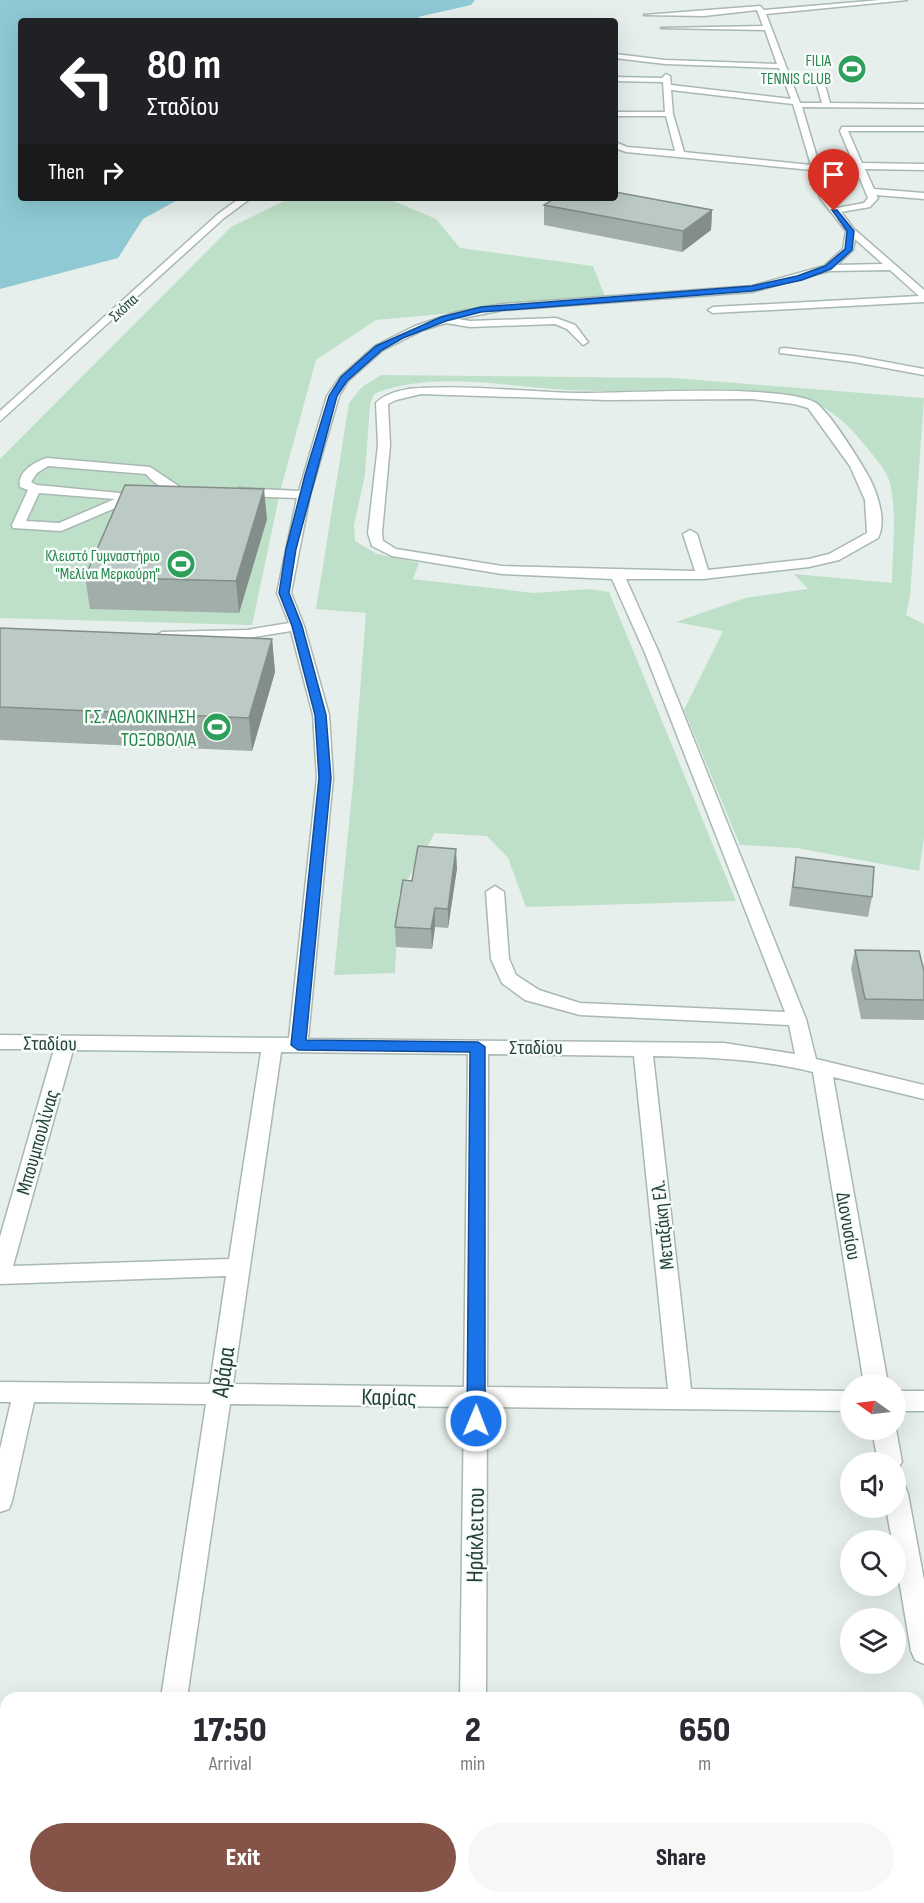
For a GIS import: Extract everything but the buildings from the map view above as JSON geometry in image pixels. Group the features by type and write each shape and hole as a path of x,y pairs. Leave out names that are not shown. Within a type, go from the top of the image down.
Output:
{"street":[{"path":"647,15 904,0"},
{"path":"761,10 796,103 818,168 825,198 851,231 924,297"},
{"path":"665,28 769,28"},
{"path":"618,56 665,62 783,66"},
{"path":"665,62 669,114 680,155"},
{"path":"618,79 667,84 725,93 758,101 827,105 882,101 924,106"},
{"path":"821,85 827,105"},
{"path":"904,122 902,111 924,111"},
{"path":"618,114 669,114"},
{"path":"834,211 867,205 873,198 845,129 904,122 924,129"},
{"path":"618,146 680,155 818,168"},
{"path":"860,166 924,167"},
{"path":"871,192 924,196"},
{"name":"Σκόπα","path":"0,417 221,216 242,201"},
{"path":"828,268 848,250 851,231"},
{"path":"298,1045 325,778 321,715 297,626 284,593 303,495 333,396 344,379 379,348 444,319 503,307 752,289 799,278 828,268 893,267"},
{"path":"713,310 924,297"},
{"path":"444,319 470,324 563,322 571,327 583,342"},
{"path":"784,351 854,359 924,372"},
{"path":"421,391 627,397 771,396 790,398 812,406 855,460 877,518 873,535 834,557 809,563 703,575 617,575 532,572 439,561 392,552 377,543 375,533 384,445 382,404 398,394 421,391"},
{"path":"47,462 150,471 159,482 183,490 133,496 35,489 24,484 29,472 47,462"},
{"path":"35,489 18,525 60,527 133,496"},
{"path":"223,491 303,495"},
{"path":"690,534 703,575"},
{"name":"Διονυσίου","path":"617,575 652,653 814,1065 874,1374"},
{"path":"153,637 247,634 297,626"},
{"path":"495,892 500,959 508,979 532,995 580,1009 797,1019"},
{"name":"Σταδίου","path":"0,1042 643,1048 752,1053 814,1065 924,1092"},
{"name":"Μπουμπουλίνας","path":"0,1275 64,1043"},
{"name":"Αβάρα","path":"175,1692 272,1045"},
{"name":"Ηράκλειτου","path":"473,1692 478,1047"},
{"name":"Μεταξάκη Ελ.","path":"643,1048 681,1401"},
{"path":"0,1275 238,1267"},
{"name":"Καρίας","path":"0,1392 840,1401"},
{"path":"0,1501 25,1392"},
{"path":"906,1401 924,1401"},
{"path":"900,1518 924,1651"}],"green space":[{"path":"284,201 393,201 436,219 460,248 593,266 606,299 376,320 316,360 281,488 252,625 0,618 0,459 231,227"},
{"path":"381,375 675,378 924,398 910,597 906,615 924,624 924,838 919,871 797,848 740,845 684,710 723,631 676,622 745,598 808,589 794,574 892,583 894,518 889,480 874,456 840,419 810,401 782,393 595,391 445,381 397,387 374,394 370,404 365,475 354,525 355,541 377,554 419,563 413,579 534,593 589,589 609,592 736,901 526,907 508,858 487,836 435,833 399,894 395,973 334,975 353,783 366,613 316,609 349,403 362,387"}],"water":[{"path":"0,0 475,0 471,5 418,17 420,18 18,18 18,201 176,201 143,219 118,258 0,289"}],"place":[{"name":"FILIA TENNIS CLUB","path":"852,69"},
{"name":"Κλειστό Γυμναστήριο \"Μελίνα Μερκούρη\"","path":"181,564"},
{"name":"Γ.Σ. ΑΘΛΟΚΙΝΗΣΗ ΤΟΞΟΒΟΛΙΑ","path":"217,727"}],"route":[{"path":"476,1421 478,1047 298,1045 322,786 325,778 321,715 297,626 284,593 303,495 333,396 358,364 400,336 444,319 481,310 713,293 752,289 799,278 828,268 848,250 851,231 834,211"}]}
